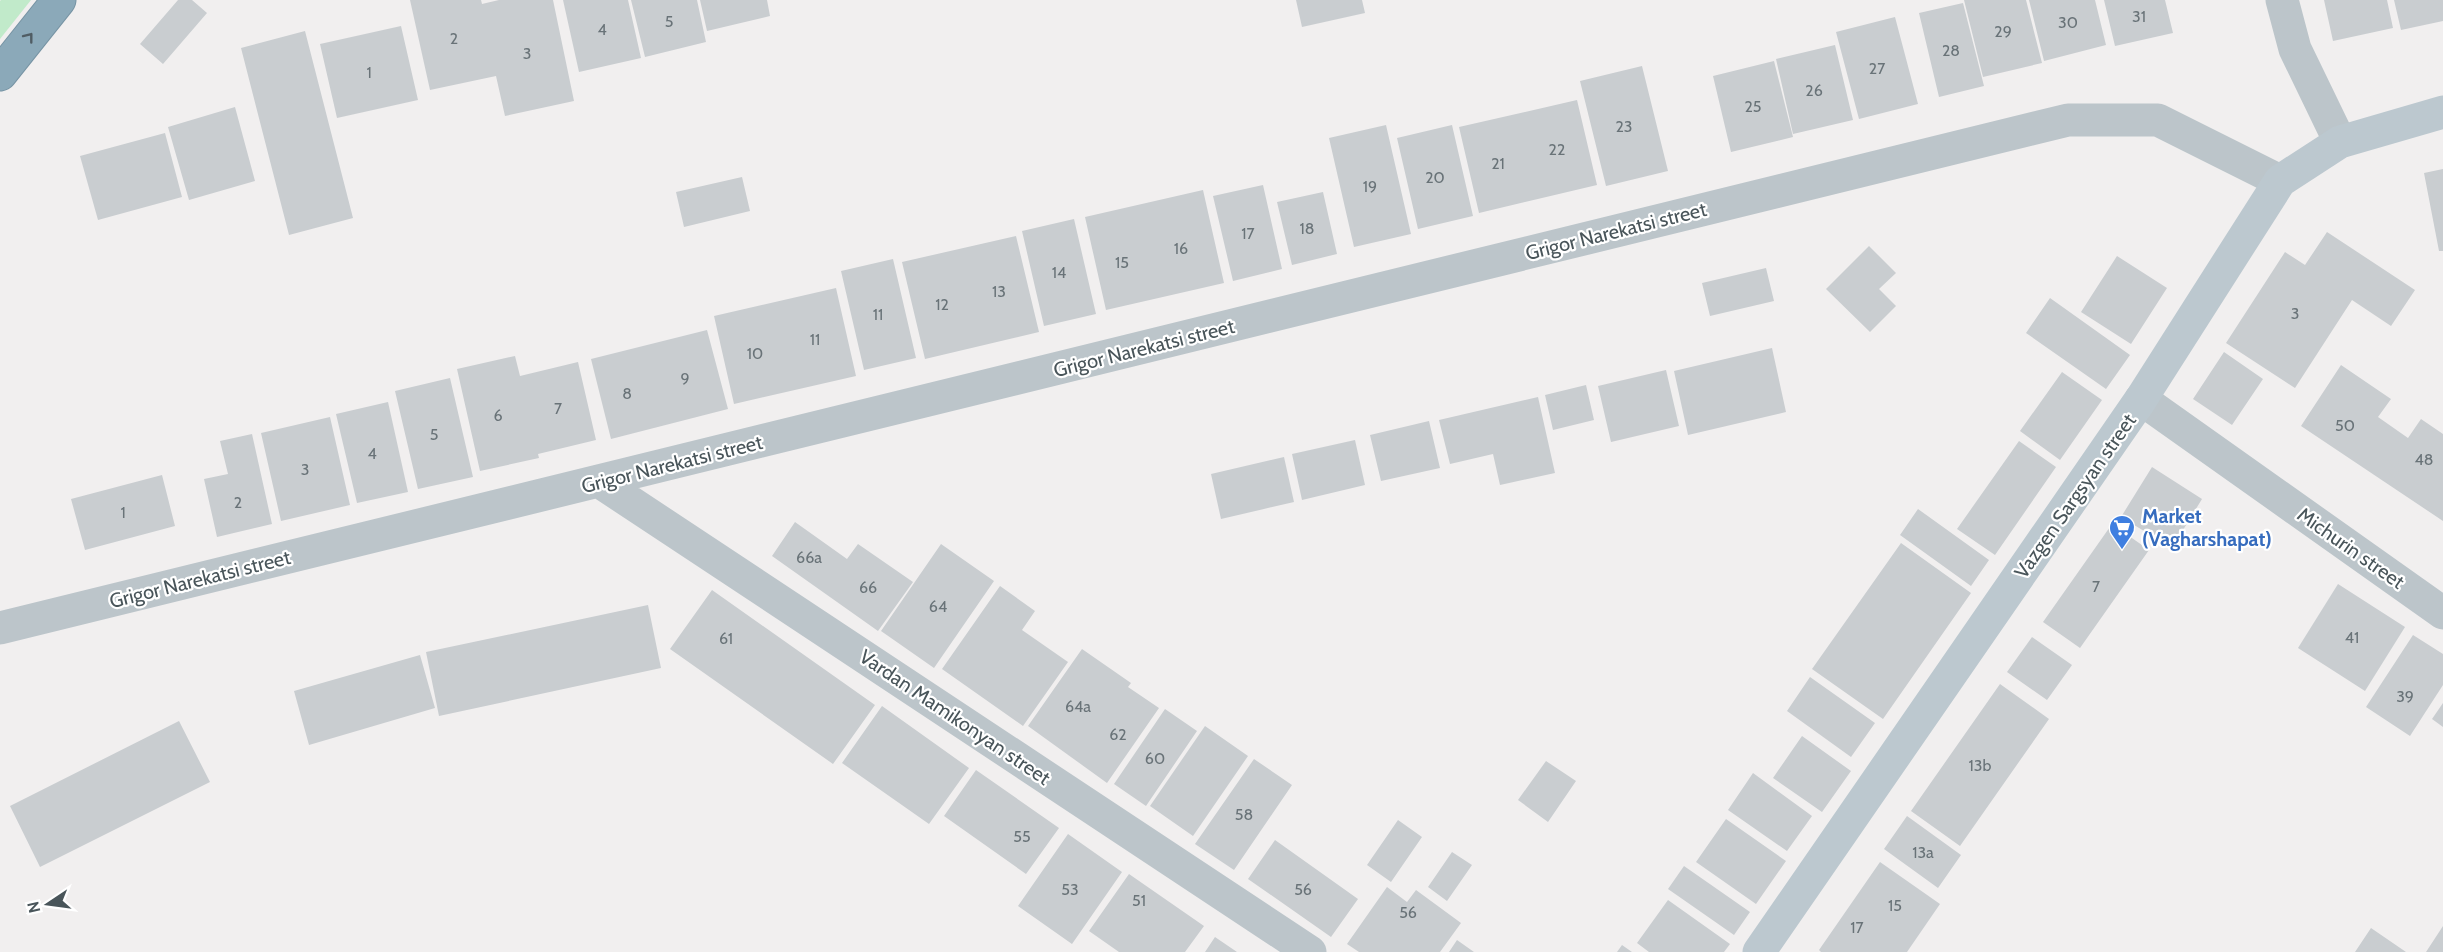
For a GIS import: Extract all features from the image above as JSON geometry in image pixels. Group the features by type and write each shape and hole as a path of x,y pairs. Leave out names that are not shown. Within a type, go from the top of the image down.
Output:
{"highway":[{"path":"0,74 59,0"}],"street":[{"path":"2282,0 2295,49 2340,142"},
{"name":"Vazgen Sargsyan street","path":"1759,952 2141,399 2280,181 2340,142 2443,112"},
{"name":"Grigor Narekatsi street","path":"0,628 2068,120 2158,120 2280,181"},
{"name":"Michurin street","path":"2141,399 2443,614"},
{"name":"Vardan Mamikonyan street","path":"600,482 1310,952"}],"green space":[{"path":"31,0 0,39 0,1"}],"building":[{"path":"178,0 192,0 207,13 163,64 140,44"},
{"path":"410,0 481,0 482,4 499,0 553,0 574,101 505,116 496,76 430,90"},
{"path":"563,0 628,0 641,58 579,72"},
{"path":"631,0 697,0 706,42 645,57"},
{"path":"700,0 767,0 770,16 707,31"},
{"path":"1296,0 1362,0 1365,13 1302,27"},
{"path":"1964,0 2026,0 2042,63 1983,77"},
{"path":"2029,0 2095,0 2106,45 2044,61"},
{"path":"2104,0 2165,0 2173,33 2115,46"},
{"path":"2324,0 2387,0 2393,28 2333,41"},
{"path":"2394,0 2443,0 2443,21 2401,30"},
{"path":"1963,3 1984,86 1939,97 1919,13"},
{"path":"1895,17 1918,104 1859,119 1836,32"},
{"path":"401,26 418,100 337,118 320,44"},
{"path":"305,31 353,218 289,235 241,48"},
{"path":"1835,45 1853,120 1793,134 1776,59"},
{"path":"1774,61 1793,137 1731,152 1713,76"},
{"path":"1642,66 1668,171 1606,186 1580,81"},
{"path":"1577,100 1597,185 1479,213 1459,127"},
{"path":"235,107 255,181 189,200 168,127"},
{"path":"1386,125 1411,234 1354,247 1329,138"},
{"path":"1452,125 1473,216 1418,229 1397,138"},
{"path":"165,133 182,197 98,220 80,156"},
{"path":"2443,169 2443,251 2439,251 2424,173"},
{"path":"742,177 750,211 684,227 676,192"},
{"path":"1263,185 1282,269 1233,281 1213,196"},
{"path":"1203,190 1224,283 1106,310 1085,217"},
{"path":"1323,192 1337,254 1292,265 1277,202"},
{"path":"1074,219 1096,314 1044,326 1022,231"},
{"path":"2327,232 2415,290 2391,326 2352,300 2295,388 2226,343 2285,252 2305,265"},
{"path":"1016,236 1039,332 925,359 902,262"},
{"path":"1869,246 1896,273 1879,289 1896,306 1870,332 1826,289"},
{"path":"2117,256 2167,288 2131,344 2081,312"},
{"path":"893,259 916,358 864,370 841,271"},
{"path":"1766,268 1774,301 1710,316 1702,283"},
{"path":"836,288 856,376 734,404 714,316"},
{"path":"2050,298 2130,355 2106,389 2026,333"},
{"path":"707,330 728,409 611,439 591,359"},
{"path":"1772,348 1786,412 1688,435 1674,371"},
{"path":"2224,352 2263,379 2232,425 2193,399"},
{"path":"515,356 520,376 578,362 596,440 538,454 539,458 480,471 457,369"},
{"path":"2341,365 2391,399 2378,417 2408,438 2421,419 2443,434 2443,521 2301,426"},
{"path":"1666,370 1679,426 1611,442 1598,386"},
{"path":"2062,372 2102,400 2060,460 2020,431"},
{"path":"450,378 473,477 418,489 395,391"},
{"path":"1586,385 1594,420 1553,430 1545,395"},
{"path":"1538,397 1555,473 1500,485 1493,454 1450,464 1439,420"},
{"path":"388,402 408,492 357,503 336,414"},
{"path":"330,417 350,505 281,521 261,433"},
{"path":"1429,421 1440,468 1381,481 1370,435"},
{"path":"252,434 272,524 217,537 204,479 228,474 220,441"},
{"path":"1355,440 1365,485 1302,500 1292,454"},
{"path":"2019,441 2056,467 1995,555 1957,529"},
{"path":"1284,457 1294,502 1221,519 1211,474"},
{"path":"2152,467 2202,499 2172,548 2121,517"},
{"path":"162,475 175,526 85,550 71,499"},
{"path":"1918,509 1989,560 1971,586 1900,535"},
{"path":"795,522 847,559 858,544 913,582 878,631 772,556"},
{"path":"2112,524 2149,550 2080,648 2043,622"},
{"path":"1901,543 1971,593 1883,719 1812,669"},
{"path":"941,544 994,581 934,668 881,631"},
{"path":"2338,584 2405,627 2365,691 2298,648"},
{"path":"1000,586 1035,611 1022,630 1068,662 1023,726 942,669"},
{"path":"712,590 875,705 833,764 670,649"},
{"path":"648,605 661,668 439,716 426,652"},
{"path":"2413,635 2443,654 2443,685 2410,736 2366,707"},
{"path":"2032,637 2072,665 2047,700 2007,672"},
{"path":"1082,649 1131,683 1128,687 1159,708 1107,783 1028,726"},
{"path":"420,655 435,708 309,745 294,691"},
{"path":"1810,677 1875,723 1851,757 1787,711"},
{"path":"2000,684 2049,719 1960,846 1911,811"},
{"path":"2443,703 2443,727 2432,719"},
{"path":"882,706 969,768 929,824 842,763"},
{"path":"1165,709 1197,731 1146,806 1114,784"},
{"path":"179,721 210,782 40,867 10,806"},
{"path":"1205,726 1248,756 1193,836 1150,806"},
{"path":"1802,736 1851,771 1822,812 1773,778"},
{"path":"1254,759 1292,785 1234,870 1195,844"},
{"path":"1546,761 1576,781 1548,822 1518,800"},
{"path":"976,770 1059,828 1026,874 944,816"},
{"path":"1753,773 1812,816 1787,851 1728,810"},
{"path":"1907,816 1961,855 1938,888 1884,849"},
{"path":"1726,819 1786,861 1756,904 1696,862"},
{"path":"1398,820 1422,837 1391,882 1367,865"},
{"path":"1068,834 1122,872 1072,944 1018,906"},
{"path":"1275,840 1358,899 1331,937 1248,879"},
{"path":"1452,852 1472,865 1447,901 1428,887"},
{"path":"1880,862 1940,904 1907,952 1821,952 1819,950"},
{"path":"1684,866 1750,912 1734,935 1668,889"},
{"path":"1129,874 1204,926 1185,952 1119,952 1089,931"},
{"path":"1387,887 1407,902 1416,890 1461,923 1440,952 1359,952 1347,944"},
{"path":"1668,900 1730,944 1724,952 1649,952 1637,943"},
{"path":"2443,926 2443,952 2426,952"},
{"path":"2371,928 2406,952 2355,952"},
{"path":"1215,937 1237,952 1205,952"},
{"path":"1457,940 1474,952 1449,952"},
{"path":"1622,945 1632,952 1617,952"}],"place":[{"name":"Market (Vagharshapat)","path":"2122,551"}]}
